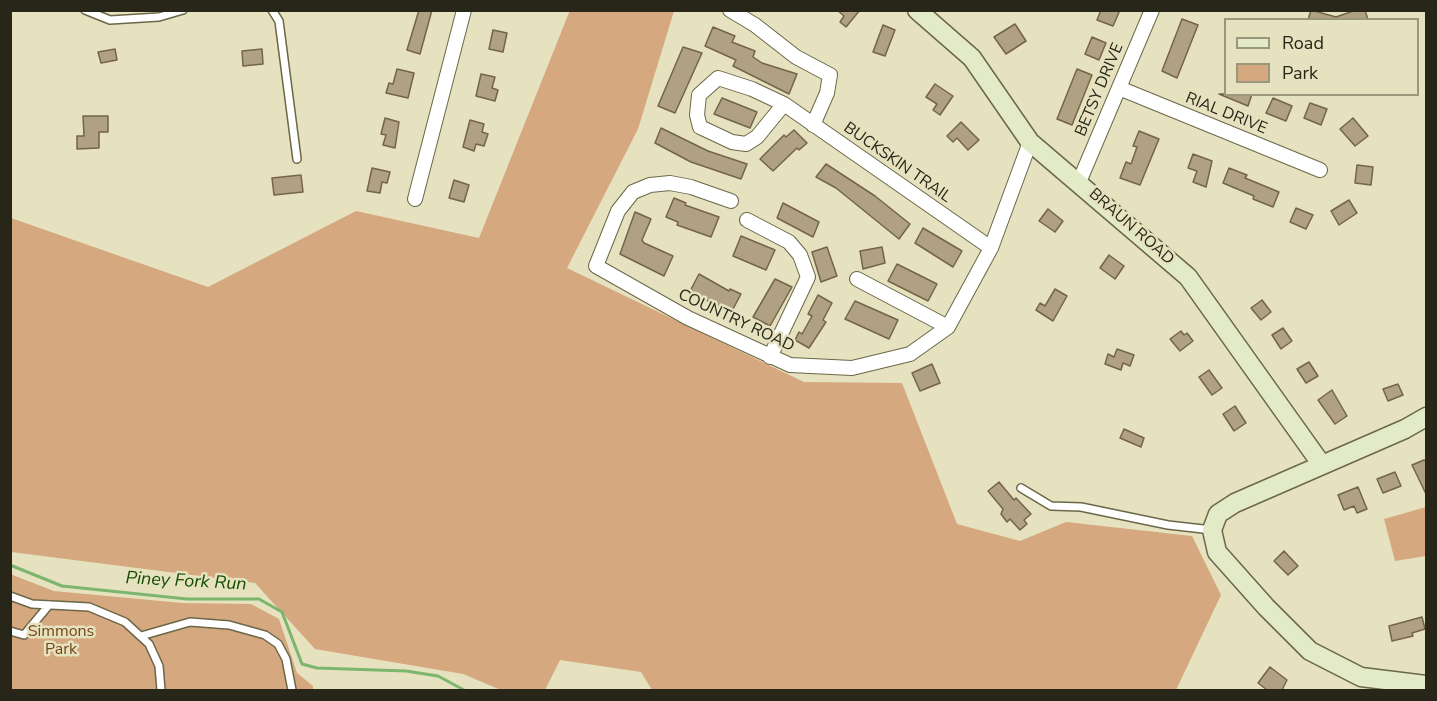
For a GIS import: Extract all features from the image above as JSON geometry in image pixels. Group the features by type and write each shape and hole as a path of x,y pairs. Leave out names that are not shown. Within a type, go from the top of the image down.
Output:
{"street":[{"path":"415,199 464,10"},
{"path":"730,10 755,25 796,57 830,75 827,93 813,124"},
{"name":"BRAUN ROAD","path":"916,10 972,58 1030,142 1188,277 1322,465"},
{"name":"BETSY DRIVE","path":"1079,182 1152,10"},
{"name":"BUCKSKIN TRAIL","path":"784,104 757,137 746,144 732,142 700,127 697,115 699,95 718,78 784,104 991,248"},
{"name":"RIAL DRIVE","path":"1119,88 1320,170"},
{"name":"COUNTRY ROAD","path":"731,201 691,187 670,183 650,185 633,192 618,211 596,266 688,318 790,365 852,368 910,354 948,327 991,248 1030,142"},
{"path":"747,220 789,242 800,255 808,277 770,357"},
{"path":"857,279 948,327"},
{"path":"1426,417 1235,503 1218,514 1212,530 1217,552 1266,607 1310,651 1361,677 1426,685"}],"lane":[{"path":"85,10 110,20 159,17 183,10"},
{"path":"272,10 279,21 297,159"},
{"path":"1022,488 1051,506 1081,507 1168,525 1212,530"},
{"path":"10,596 32,604 89,607 125,622 149,644 159,666 162,690"},
{"path":"10,631 24,635 49,605"},
{"path":"141,636 190,622 229,625 265,635 278,644 286,659 292,690"}],"green space":[{"path":"570,10 674,11 638,129 567,268 804,382 902,383 957,524 1020,541 1066,522 1192,536 1221,595 1176,690 652,690 641,672 560,660 545,690 501,690 463,674 315,649 255,583 11,552 11,218 208,287 356,211 479,238"},
{"path":"1426,507 1426,556 1395,561 1384,519"},
{"name":"Simmons Park","path":"10,574 54,591 182,603 251,604 279,619 297,673 313,686 313,690 11,690"}],"building":[{"path":"419,10 432,10 420,54 407,50"},
{"path":"837,10 860,10 846,27 840,22 844,16"},
{"path":"1101,10 1120,10 1113,26 1097,20"},
{"path":"1311,10 1336,17 1356,10 1365,10 1367,18 1309,18"},
{"path":"1182,19 1198,25 1177,78 1162,71"},
{"path":"1015,24 1026,41 1006,54 994,37"},
{"path":"883,25 895,30 885,56 873,52"},
{"path":"713,27 735,36 732,42 755,51 753,57 762,63 797,74 789,94 733,66 736,60 705,46"},
{"path":"493,30 507,33 503,52 489,49"},
{"path":"1092,37 1106,43 1099,60 1085,54"},
{"path":"683,47 702,53 675,113 658,106"},
{"path":"115,49 117,60 101,63 98,52"},
{"path":"262,49 263,64 243,66 242,51"},
{"path":"397,69 414,73 408,98 386,93 389,83 393,84"},
{"path":"1077,69 1092,75 1072,125 1057,119"},
{"path":"481,74 495,77 492,88 498,90 495,101 476,96"},
{"path":"935,84 953,96 940,115 933,110 937,104 926,97"},
{"path":"1219,94 1251,96 1248,106"},
{"path":"722,98 757,112 750,128 714,114"},
{"path":"1273,98 1292,106 1286,121 1266,113"},
{"path":"1310,103 1327,109 1321,125 1304,118"},
{"path":"83,116 108,116 108,132 99,132 99,148 77,149 77,136 84,136"},
{"path":"385,118 399,122 395,148 383,145 386,135 381,134"},
{"path":"1353,118 1368,136 1355,146 1340,129"},
{"path":"470,120 484,124 482,132 488,134 484,146 476,144 474,151 463,147"},
{"path":"961,122 979,140 968,150 957,138 953,142 947,136"},
{"path":"661,128 708,151 747,164 741,179 691,162 655,143"},
{"path":"794,130 807,143 799,150 797,148 773,171 760,159 784,135 786,137"},
{"path":"1139,131 1159,139 1140,185 1120,178 1126,162 1131,164 1137,147 1133,146"},
{"path":"1193,154 1212,161 1206,187 1193,182 1197,171 1188,168"},
{"path":"826,164 875,196 910,224 899,239 836,188 816,177"},
{"path":"1357,165 1373,167 1371,185 1355,183"},
{"path":"372,168 390,172 387,183 382,182 380,193 367,191"},
{"path":"1229,168 1247,175 1245,178 1279,192 1273,207 1223,183"},
{"path":"301,175 303,192 274,195 272,178"},
{"path":"454,180 469,185 464,202 449,198"},
{"path":"674,198 686,203 685,205 719,217 711,237 677,225 678,222 666,217"},
{"path":"1349,200 1357,213 1339,225 1331,211"},
{"path":"783,203 819,222 813,237 777,218"},
{"path":"1296,208 1313,215 1306,229 1290,222"},
{"path":"1048,209 1063,221 1055,232 1039,221"},
{"path":"635,212 651,219 642,240 644,243 673,256 664,276 620,254"},
{"path":"923,228 962,251 953,267 915,243"},
{"path":"741,236 775,250 766,270 733,256"},
{"path":"827,247 837,276 821,282 812,252"},
{"path":"882,247 885,263 863,269 860,251"},
{"path":"1109,255 1124,266 1115,279 1100,268"},
{"path":"897,264 937,284 928,301 888,281"},
{"path":"699,274 729,291 730,289 741,294 732,311 689,293"},
{"path":"775,279 792,287 770,326 753,317"},
{"path":"1055,289 1067,296 1053,321 1036,310 1040,303 1045,306"},
{"path":"818,295 832,303 823,320 826,322 809,348 795,340 799,332 802,334 812,316 808,314"},
{"path":"1262,300 1271,312 1261,320 1251,308"},
{"path":"855,301 898,320 889,339 845,319"},
{"path":"1283,328 1292,341 1281,349 1272,335"},
{"path":"1181,331 1184,335 1187,333 1193,341 1180,351 1170,339"},
{"path":"1117,349 1134,355 1130,366 1123,363 1121,370 1105,364 1108,354 1114,357"},
{"path":"1309,362 1318,376 1306,383 1297,369"},
{"path":"932,364 940,383 920,391 912,373"},
{"path":"1209,370 1222,388 1212,395 1199,377"},
{"path":"1398,384 1403,395 1388,401 1383,389"},
{"path":"1332,390 1347,416 1335,424 1318,400"},
{"path":"1235,406 1246,423 1234,431 1223,414"},
{"path":"1124,429 1144,438 1141,447 1120,438"},
{"path":"1426,461 1426,494 1412,465"},
{"path":"1395,472 1401,486 1383,493 1377,479"},
{"path":"999,482 1014,500 1016,498 1031,514 1024,520 1027,524 1020,530 1010,519 1007,522 1001,514 1003,509 988,491"},
{"path":"1358,487 1367,509 1357,513 1354,506 1344,510 1338,495"},
{"path":"1284,551 1298,566 1288,575 1274,561"},
{"path":"1422,617 1425,629 1412,633 1413,636 1392,641 1389,626"},
{"path":"1270,667 1287,680 1282,690 1267,690 1258,683"}],"waterway":[{"name":"Piney Fork Run","path":"10,565 62,586 187,599 259,599 282,612 302,664 317,668 406,671 438,676 464,690"}]}
